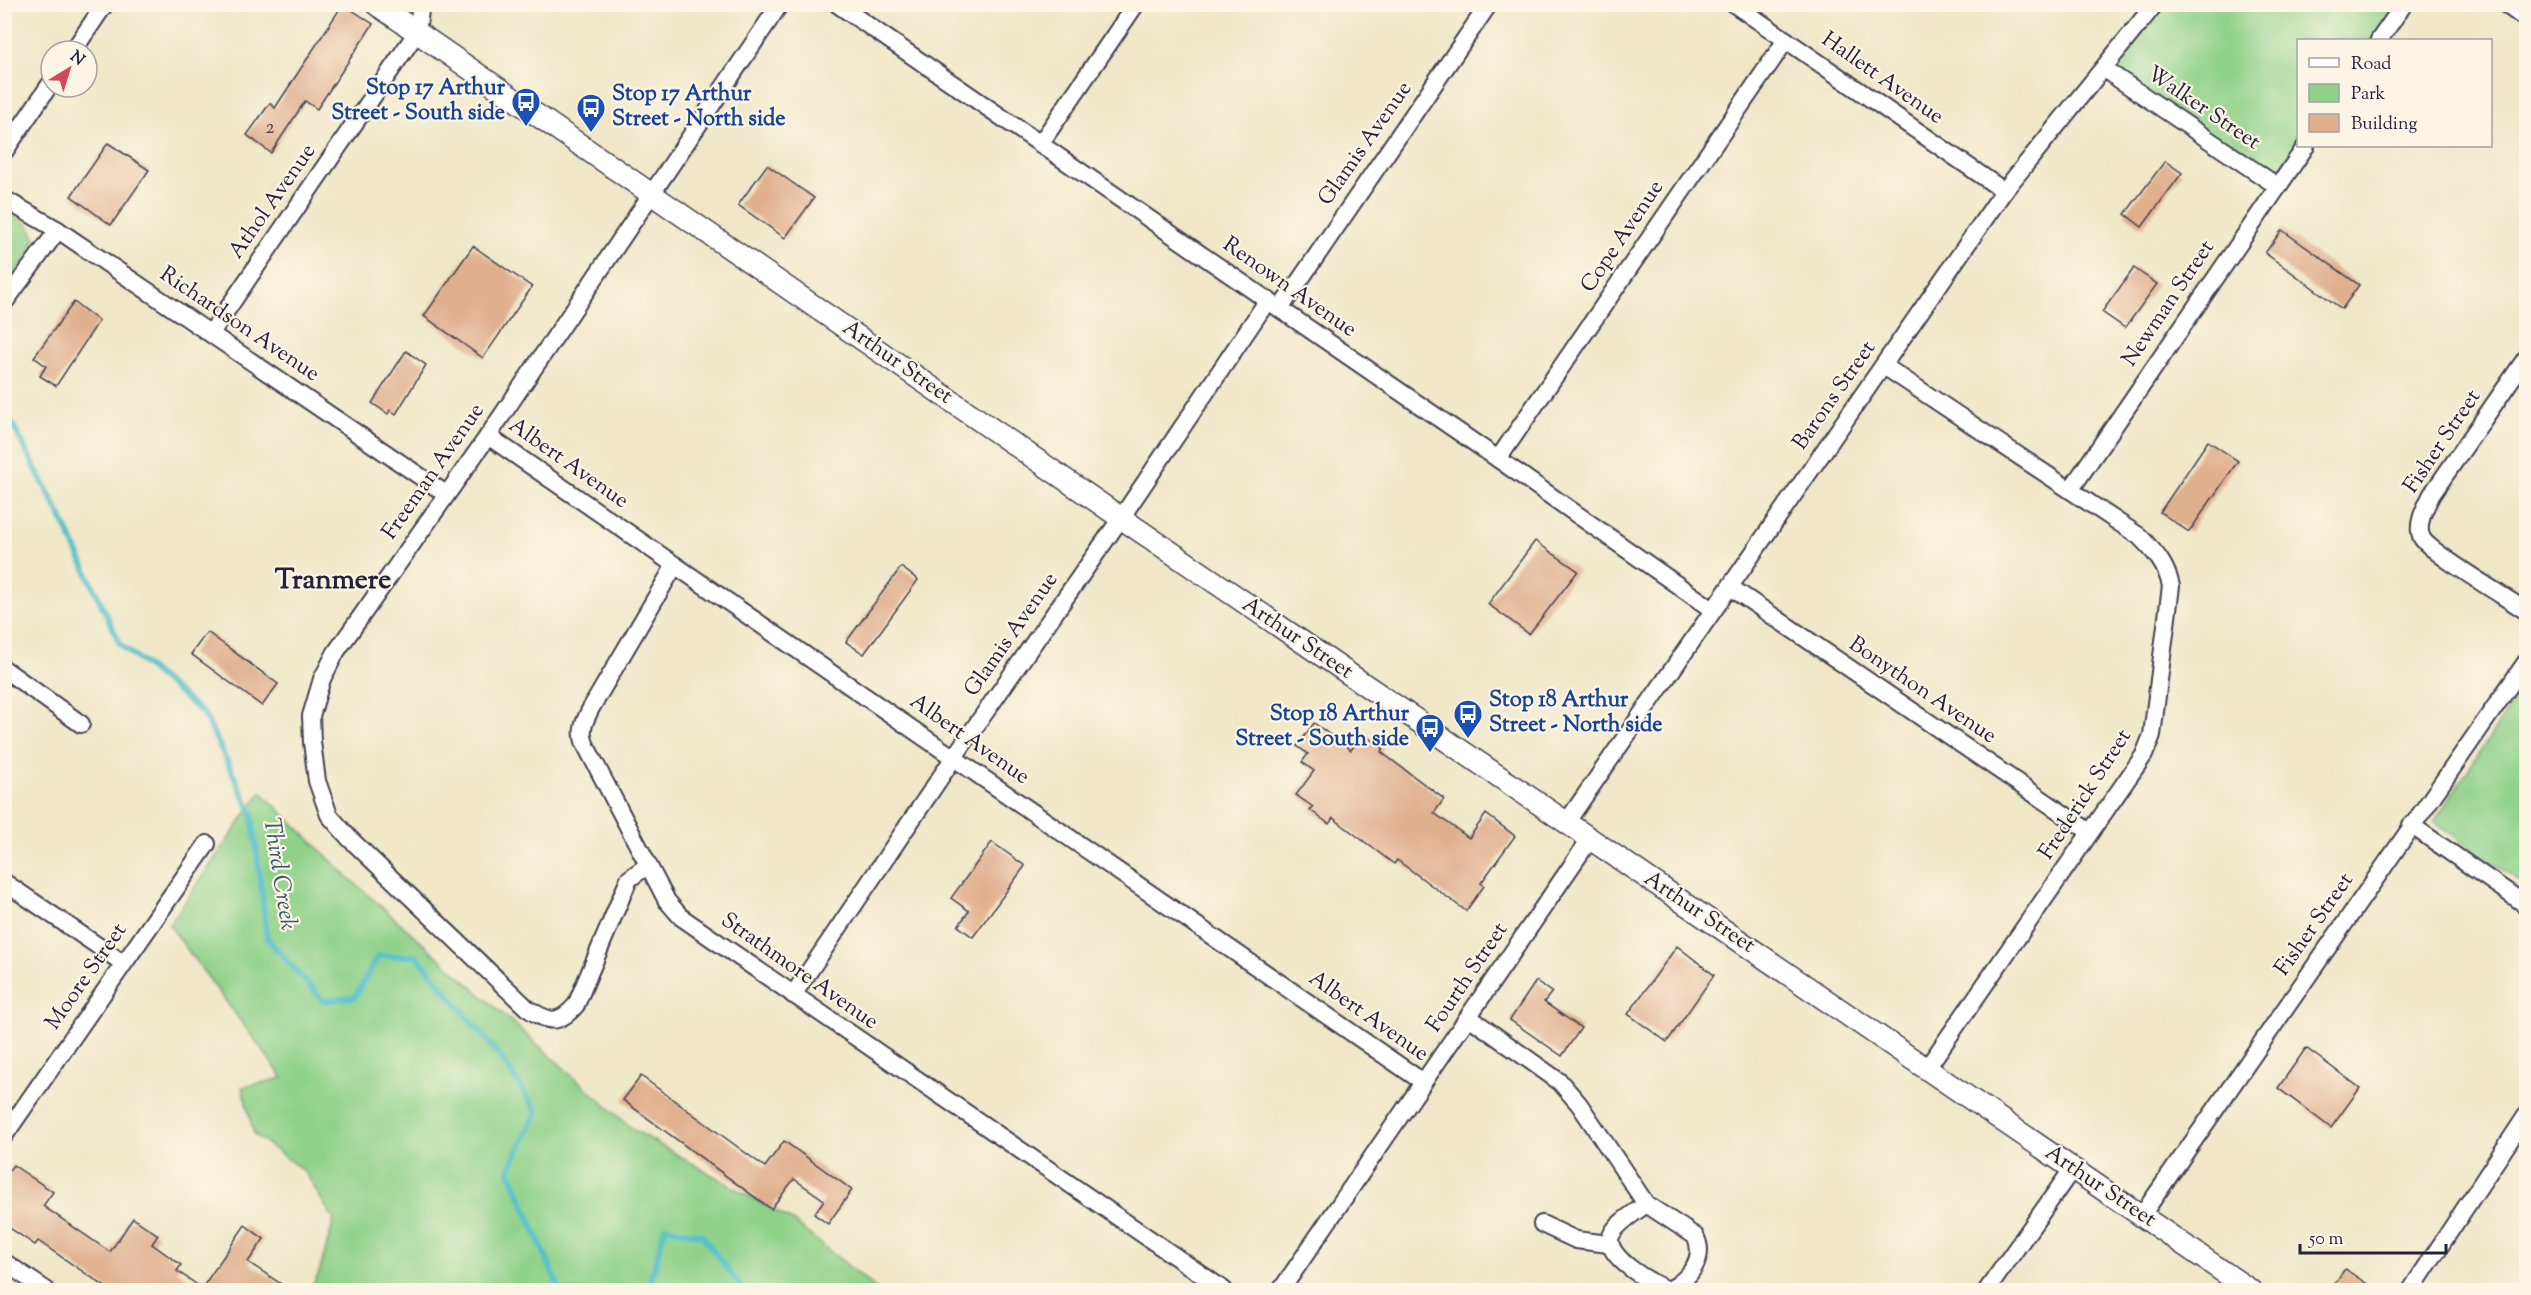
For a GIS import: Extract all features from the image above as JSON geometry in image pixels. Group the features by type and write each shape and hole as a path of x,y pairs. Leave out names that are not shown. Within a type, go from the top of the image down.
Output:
{"street":[{"path":"81,39 105,4"},
{"name":"Arthur Street","path":"376,4 1121,518 2250,1290"},
{"name":"Athol Avenue","path":"211,333 417,32 421,4"},
{"name":"Freeman Avenue","path":"648,865 629,879 576,1005 565,1017 542,1018 527,1008 433,919 349,838 329,815 317,781 311,716 322,679 336,652 488,436 780,4"},
{"name":"Renown Avenue","path":"837,4 1274,304 1713,610"},
{"path":"1040,144 1136,4"},
{"name":"Glamis Avenue","path":"793,995 954,756 1121,518 1489,4"},
{"name":"Hallett Avenue","path":"1734,4 2004,191"},
{"name":"Barons Street","path":"1566,823 2004,191 2155,4"},
{"path":"2380,39 2404,4"},
{"path":"2505,4 2526,19"},
{"name":"Cope Avenue","path":"1498,459 1786,40"},
{"name":"Walker Street","path":"2104,69 2277,186"},
{"path":"4,152 41,99"},
{"name":"Newman Street","path":"2071,489 2305,147"},
{"name":"Richardson Avenue","path":"4,199 58,230 446,494"},
{"path":"4,303 58,230"},
{"name":"Fisher Street","path":"2526,358 2432,494 2424,510 2420,527 2422,539 2439,554 2526,611"},
{"name":"Frederick Street","path":"1884,366 2139,536 2158,554 2168,572 2171,586 2152,735 2144,755 1927,1068"},
{"name":"Albert Avenue","path":"488,436 1423,1082"},
{"name":"Strathmore Avenue","path":"675,565 591,708 582,728 586,746 667,901 681,917 1224,1290"},
{"name":"Bonython Avenue","path":"1730,587 2090,832"},
{"name":"Fisher Street","path":"2142,1215 2526,662"},
{"path":"4,669 81,724"},
{"path":"2411,825 2526,905"},
{"name":"Fourth Street","path":"1281,1290 1590,839"},
{"name":"Moore Street","path":"4,1136 207,844"},
{"path":"4,882 123,963"},
{"path":"1469,1017 1560,1082 1579,1104 1646,1204 1690,1231 1699,1243 1700,1252 1690,1273 1683,1281 1669,1290 1652,1283 1618,1257 1609,1244 1576,1240 1542,1224"},
{"path":"2411,1290 2526,1116"},
{"path":"1987,1290 2073,1168"},
{"path":"1609,1244 1612,1233 1646,1204"},
{"path":"4,1262 46,1290"}],"green space":[{"path":"2155,5 2404,5 2380,39 2297,39 2297,147 2277,186 2104,69"},
{"path":"5,212 26,224 35,237 31,249 5,287"},
{"path":"2526,682 2526,886 2434,822"},
{"path":"261,792 349,878 634,1130 794,1222 878,1290 310,1290 319,1273 334,1220 305,1172 254,1134 242,1087 283,1078 169,925"}],"building":[{"path":"343,4 373,24 317,109 305,101 271,153 247,135 270,103 275,108"},
{"path":"108,143 149,170 111,225 71,196"},
{"path":"2165,161 2182,173 2142,227 2125,214"},
{"path":"767,165 814,198 785,238 738,205"},
{"path":"2282,230 2359,285 2342,309 2265,253"},
{"path":"473,246 532,287 483,358 424,316"},
{"path":"2134,268 2157,284 2125,328 2102,312"},
{"path":"74,302 99,321 56,386 40,376 46,366 34,357"},
{"path":"406,351 426,365 396,414 390,410 388,414 372,403"},
{"path":"2208,441 2238,461 2189,532 2160,512"},
{"path":"1535,541 1578,571 1529,634 1488,604"},
{"path":"901,567 918,580 864,654 846,642"},
{"path":"207,632 278,684 262,706 191,654"},
{"path":"1314,723 1351,750 1363,734 1384,749 1381,752 1444,799 1434,813 1469,838 1486,814 1515,836 1481,883 1484,886 1466,911 1397,860 1394,864 1333,818 1329,824 1310,810 1313,807 1296,795 1314,771 1302,762 1308,754 1297,746"},
{"path":"992,842 1025,866 973,937 958,926 969,911 951,898"},
{"path":"1677,946 1714,975 1667,1042 1628,1014"},
{"path":"1536,981 1552,992 1544,1002 1581,1028 1562,1056 1510,1020"},
{"path":"2306,1048 2360,1088 2331,1128 2278,1088"},
{"path":"641,1076 765,1167 784,1141 852,1190 828,1224 814,1214 824,1200 794,1179 771,1209 623,1100"},
{"path":"13,1165 53,1192 43,1206 110,1252 133,1218 158,1235 152,1244 181,1265 177,1271 202,1288 245,1225 264,1239 248,1262 290,1290 110,1290 38,1241 35,1245 4,1224 4,1177"},
{"path":"2345,1269 2376,1290 2330,1290"}],"waterway":[{"name":"Third Creek","path":"4,408 63,521 120,644 204,714 252,813 267,938 323,1001 355,997 378,956 417,956 500,1056 537,1112 509,1170 560,1290"},
{"name":"Third Creek","path":"648,1290 665,1227 702,1235 743,1290"}],"place":[{"name":"Stop 17 Arthur Street - South side","path":"526,128"},
{"name":"Stop 17 Arthur Street - North side","path":"591,134"},
{"name":"Stop 18 Arthur Street - North side","path":"1468,740"},
{"name":"Stop 18 Arthur Street - South side","path":"1430,754"}],"district":[{"name":"Tranmere","path":"333,581"}]}
